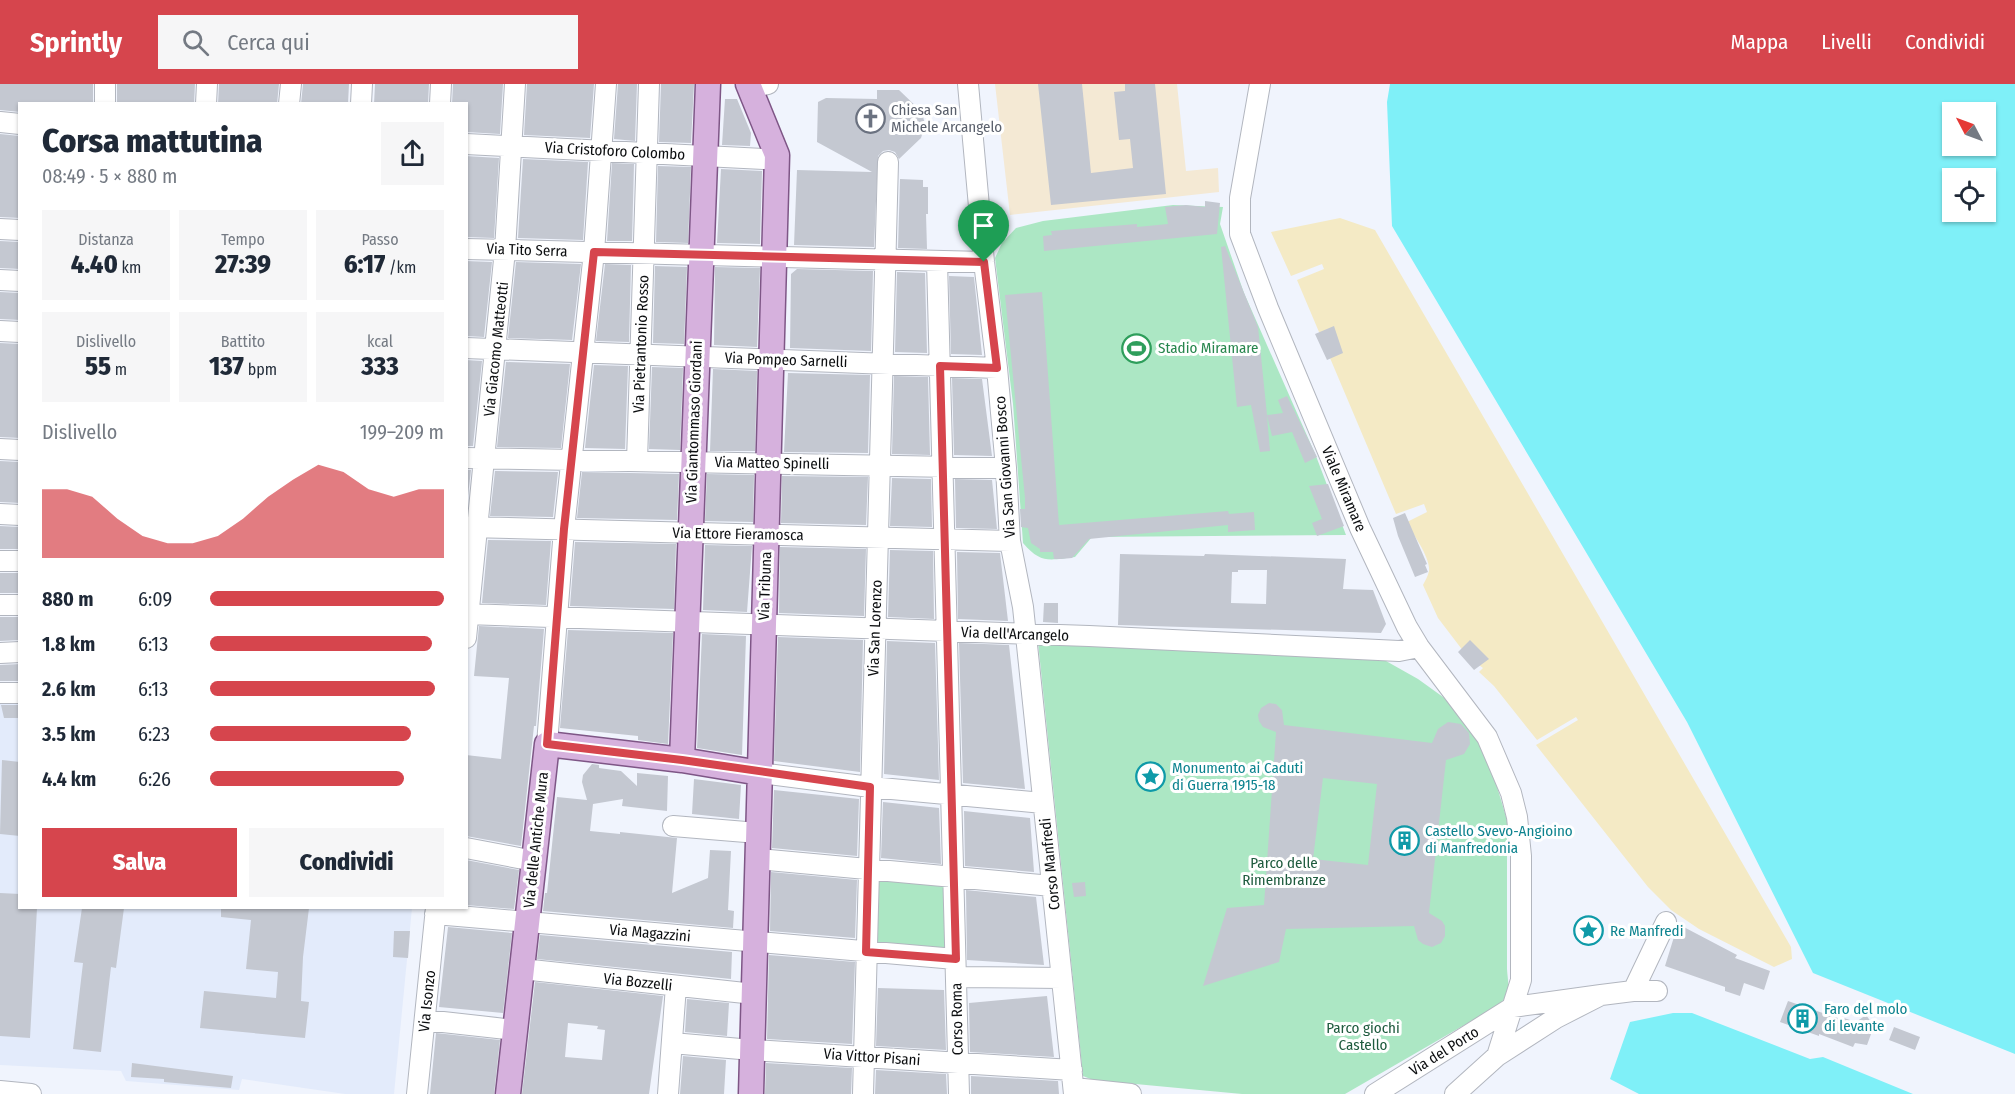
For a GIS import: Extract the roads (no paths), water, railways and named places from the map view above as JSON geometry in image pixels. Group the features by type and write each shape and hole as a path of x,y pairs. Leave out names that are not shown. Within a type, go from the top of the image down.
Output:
{"main road":[{"name":"Via Giantommaso Giordani","path":"682,760 708,84"},
{"name":"Via Tribuna","path":"751,1094 777,155 755,85"},
{"path":"547,744 760,772"},
{"name":"Via delle Antiche Mura","path":"508,1094 547,744"}],"street":[{"path":"105,84 105,102"},
{"path":"206,102 207,84"},
{"path":"290,102 291,84"},
{"path":"361,102 362,84"},
{"path":"440,102 441,84"},
{"name":"Via Giacomo Matteotti","path":"468,614 476,458 496,349 505,250 515,84"},
{"name":"Via delle Antiche Mura","path":"547,744 564,529 594,252 606,84"},
{"name":"Via Pietrantonio Rosso","path":"637,461 649,84"},
{"name":"Via San Giovanni Bosco","path":"968,84 984,262 997,368 1010,541 1021,596 1025,634"},
{"name":"Viale Miramare","path":"1260,84 1240,198 1240,234 1360,528 1407,627 1487,737 1513,801 1517,817 1521,980 1497,1056"},
{"path":"0,122 18,124"},
{"name":"Via Cristoforo Colombo","path":"468,144 764,159"},
{"name":"Via San Lorenzo","path":"863,1094 888,162"},
{"path":"0,229 18,230"},
{"name":"Via Tito Serra","path":"468,249 984,262"},
{"name":"Corso Roma","path":"937,261 959,1094"},
{"path":"0,280 18,281"},
{"path":"0,331 18,332"},
{"name":"Via Pompeo Sarnelli","path":"468,348 997,368"},
{"path":"0,449 18,450"},
{"name":"Via Matteo Spinelli","path":"476,458 1006,468"},
{"path":"0,514 18,515"},
{"name":"Via Ettore Fieramosca","path":"472,527 1010,541"},
{"path":"0,561 18,561"},
{"path":"0,605 18,605"},
{"name":"Via dell'Arcangelo","path":"468,614 1025,634 1399,651 1419,646"},
{"name":"Corso Manfredi","path":"1025,634 1073,1084"},
{"path":"0,653 18,652"},
{"path":"0,693 18,693"},
{"path":"760,772 870,787 1043,803"},
{"path":"673,826 758,833"},
{"path":"468,848 534,861"},
{"path":"758,859 1052,886"},
{"name":"Via Magazzini","path":"436,911 527,923 866,952 956,968 1062,978"},
{"name":"Via Isonzo","path":"417,1094 436,911"},
{"path":"1633,991 1666,922"},
{"name":"Via Bozzelli","path":"522,969 754,994"},
{"path":"668,1094 676,986"},
{"path":"1513,1007 1633,991 1658,991"},
{"path":"1455,1094 1497,1056 1556,1018 1601,995"},
{"name":"Via del Porto","path":"1375,1094 1513,1007"},
{"path":"425,1020 515,1030"},
{"name":"Via Vittor Pisani","path":"672,1043 958,1063 1073,1084"},
{"path":"1073,1084 1131,1094"},
{"path":"0,1091 31,1094"}],"water":[{"path":"1390,84 2015,84 2015,1054 1813,973 1687,722 1392,226 1387,102"},
{"path":"1673,1013 1692,1013 1810,1059 1823,1057 1913,1094 1639,1094 1610,1079 1630,1022"}],"place":[{"name":"Chiesa San Michele Arcangelo","path":"870,119"},
{"name":"Stadio Miramare","path":"1137,348"},
{"name":"Monumento ai Caduti di Guerra 1915-18","path":"1151,777"},
{"name":"Castello Svevo-Angioino di Manfredonia","path":"1404,840"},
{"name":"Re Manfredi","path":"1589,931"},
{"name":"Faro del molo di levante","path":"1803,1018"}],"park label":[{"name":"Parco delle Rimembranze","path":"1284,872"},
{"name":"Parco giochi Castello","path":"1363,1036"}]}
